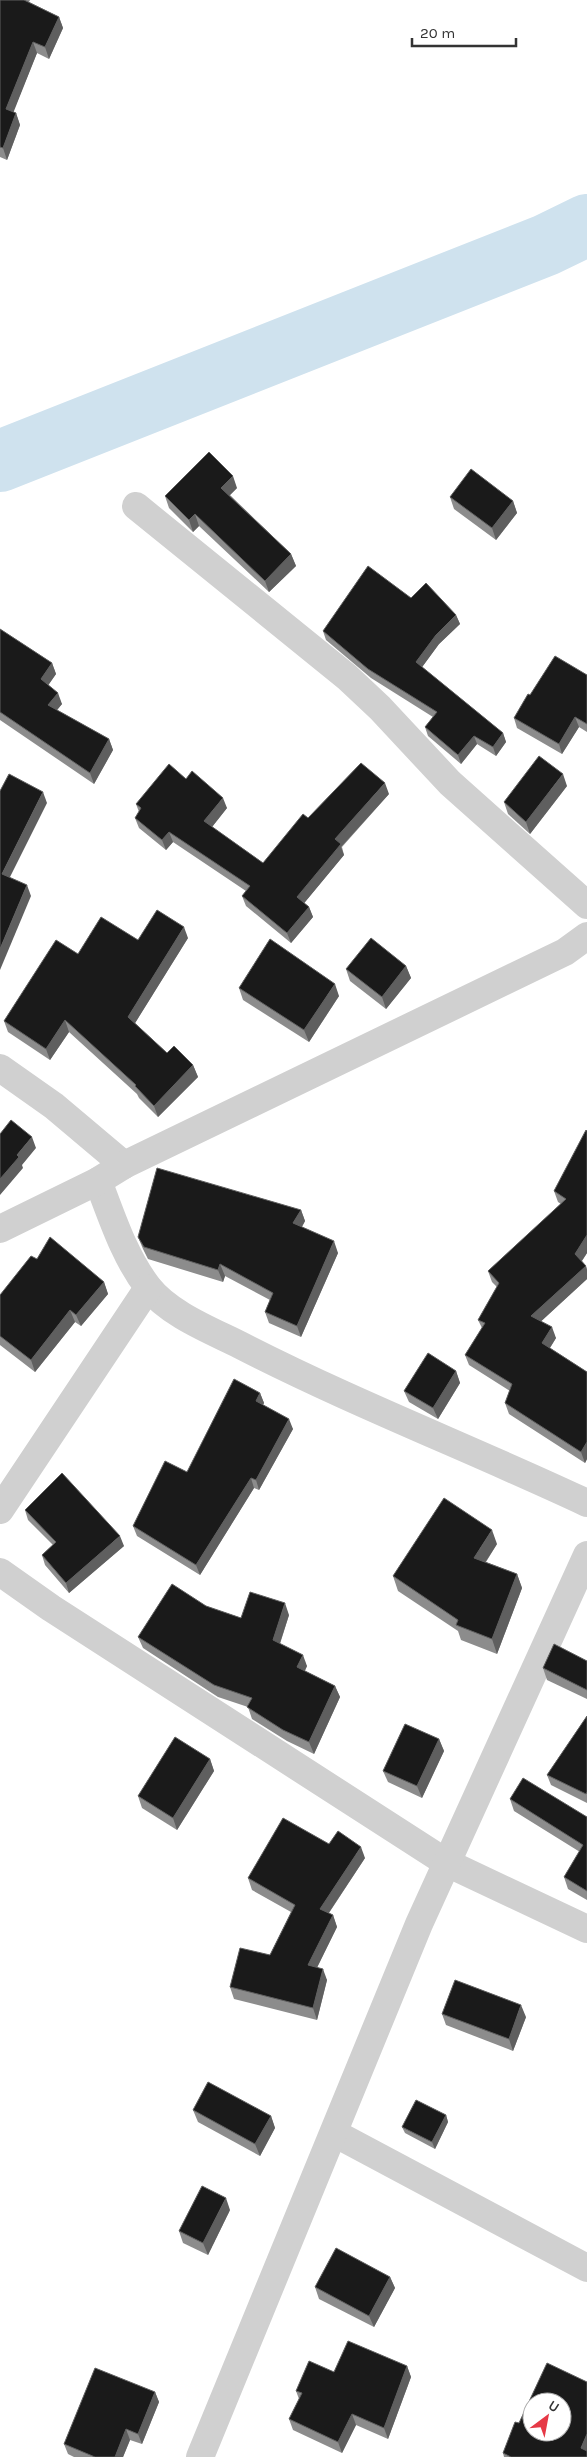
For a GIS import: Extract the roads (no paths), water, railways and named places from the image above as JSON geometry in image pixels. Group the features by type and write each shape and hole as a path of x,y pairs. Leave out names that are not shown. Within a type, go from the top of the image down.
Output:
{"street":[{"path":"136,506 347,677 380,708 450,783 587,905"},
{"path":"0,1229 98,1181 124,1165 565,952 587,936"},
{"path":"0,1068 54,1106 124,1165"},
{"path":"98,1181 124,1248 148,1288 180,1314 278,1365 502,1463 587,1503"},
{"path":"0,1510 148,1288"},
{"path":"200,2457 419,1924 587,1555"},
{"path":"0,1572 51,1608 447,1863 587,1929"},
{"path":"334,2133 587,2268"}],"waterway":[{"path":"0,461 546,245 587,225"}]}
